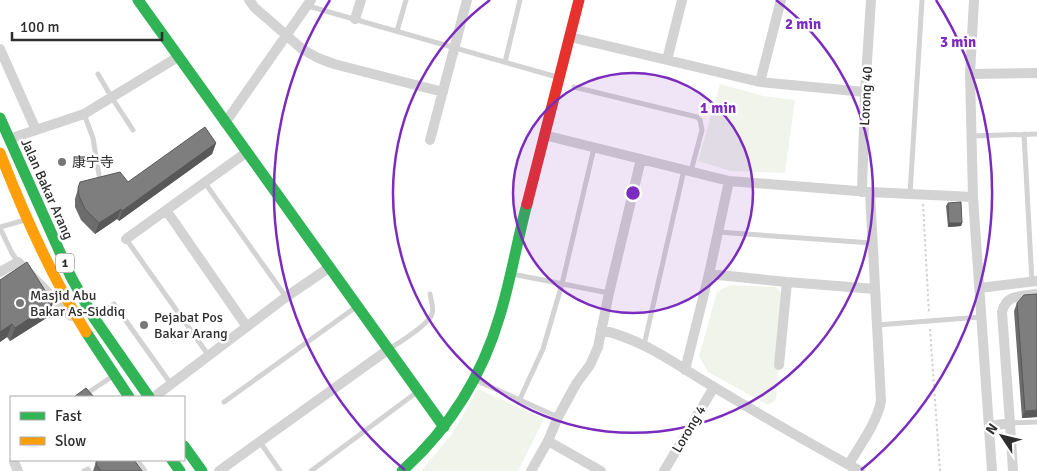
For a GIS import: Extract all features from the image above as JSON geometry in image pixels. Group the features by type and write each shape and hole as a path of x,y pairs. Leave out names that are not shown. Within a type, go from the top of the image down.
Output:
{"street":[{"path":"138,0 444,427"},
{"path":"249,0 255,8 302,49 318,58 334,64 443,92"},
{"path":"356,19 361,0"},
{"path":"430,140 467,0"},
{"path":"402,471 420,455 444,427 470,389 486,356 504,304 544,135 579,0"},
{"path":"667,60 682,0"},
{"path":"760,82 781,0"},
{"name":"Lorong 40","path":"848,464 875,419 881,401 873,243 866,192 865,92 871,0"},
{"path":"974,0 970,74 973,196 992,471"},
{"path":"226,122 309,3"},
{"path":"570,37 760,82 865,92"},
{"path":"0,49 36,130"},
{"path":"8,139 84,114 178,58"},
{"path":"970,74 1037,73"},
{"name":"Jalan Bakar Arang","path":"0,118 71,277 94,318 148,396"},
{"path":"544,135 729,181 866,192 973,196"},
{"path":"126,239 247,152"},
{"name":"Jalan Bakar Arang","path":"0,154 54,276 84,329 128,396"},
{"path":"531,471 576,384 590,365 598,347 641,159"},
{"path":"686,370 729,181"},
{"path":"166,210 247,327"},
{"path":"0,272 18,262 84,329"},
{"path":"155,396 286,297 330,267"},
{"path":"709,274 875,288"},
{"path":"779,365 787,282"},
{"path":"980,288 1035,282"},
{"path":"1013,471 1002,312 1005,303 1009,299 1037,294"},
{"path":"601,330 616,333 644,345 860,471"},
{"path":"219,471 389,349"},
{"name":"Lorong 4","path":"664,471 714,387"},
{"path":"990,426 1010,424"},
{"path":"548,441 601,471"},
{"path":"185,447 202,471"},
{"path":"167,461 179,471"}],"lane":[{"path":"398,31 406,0"},
{"path":"505,62 520,0"},
{"path":"910,194 922,0"},
{"path":"309,3 356,19 560,78"},
{"path":"98,74 133,130"},
{"path":"574,88 697,117 700,120 702,130 688,170 644,345"},
{"path":"84,114 93,138 99,175"},
{"path":"1024,134 1035,282"},
{"path":"971,136 1037,134"},
{"path":"520,401 543,350 562,284 594,148"},
{"path":"205,183 286,297"},
{"path":"18,262 0,228 28,220"},
{"path":"718,232 873,243"},
{"path":"126,239 209,356"},
{"path":"511,274 609,293"},
{"path":"389,349 404,340 431,316 433,308 430,294"},
{"path":"94,318 114,304 171,384"},
{"path":"224,402 358,306"},
{"path":"877,325 982,317"},
{"path":"85,396 115,374"},
{"path":"475,380 558,418"},
{"path":"311,471 419,391"},
{"path":"1010,424 1037,422"},
{"path":"260,442 280,471"},
{"path":"84,471 88,468 90,471"}],"path":[{"path":"923,195 929,322 940,471"}],"shaded area":[{"path":"720,84 763,96 795,100 785,173 731,171 698,161"},
{"path":"730,285 776,287 783,295 776,400 768,405 708,372 699,356 717,292"},
{"path":"478,389 544,419 518,471 421,471 452,434"}],"building":[{"path":"205,127 216,143 122,211 121,209 99,223 85,209 79,196 78,188 80,182 120,172 128,182"},
{"path":"961,202 962,223 949,223 948,203"},
{"name":"Masjid Abu Bakar As-Siddiq","path":"27,262 53,303 15,328 12,324 0,332 0,280"},
{"path":"1037,294 1037,410 1025,411 1017,303 1024,295"},
{"path":"86,388 93,396 75,396"},
{"path":"135,461 142,471 101,471 96,462"}],"traffic: fast":[{"path":"138,0 444,427"},
{"path":"0,118 71,277 94,318 148,396"},
{"path":"402,471 435,437 449,419 474,380 484,359 493,338 504,301 527,204"},
{"path":"86,332 128,396"},
{"path":"185,447 202,471"},
{"path":"173,461 180,471"}],"traffic: slow":[{"path":"0,153 39,245 61,289 86,332"}],"traffic: jam":[{"path":"527,204 579,0"}],"place":[{"name":"康宁寺","path":"62,162"},
{"name":"Masjid Abu Bakar As-Siddiq","path":"20,303"},
{"name":"Pejabat Pos Bakar Arang","path":"144,325"}]}
